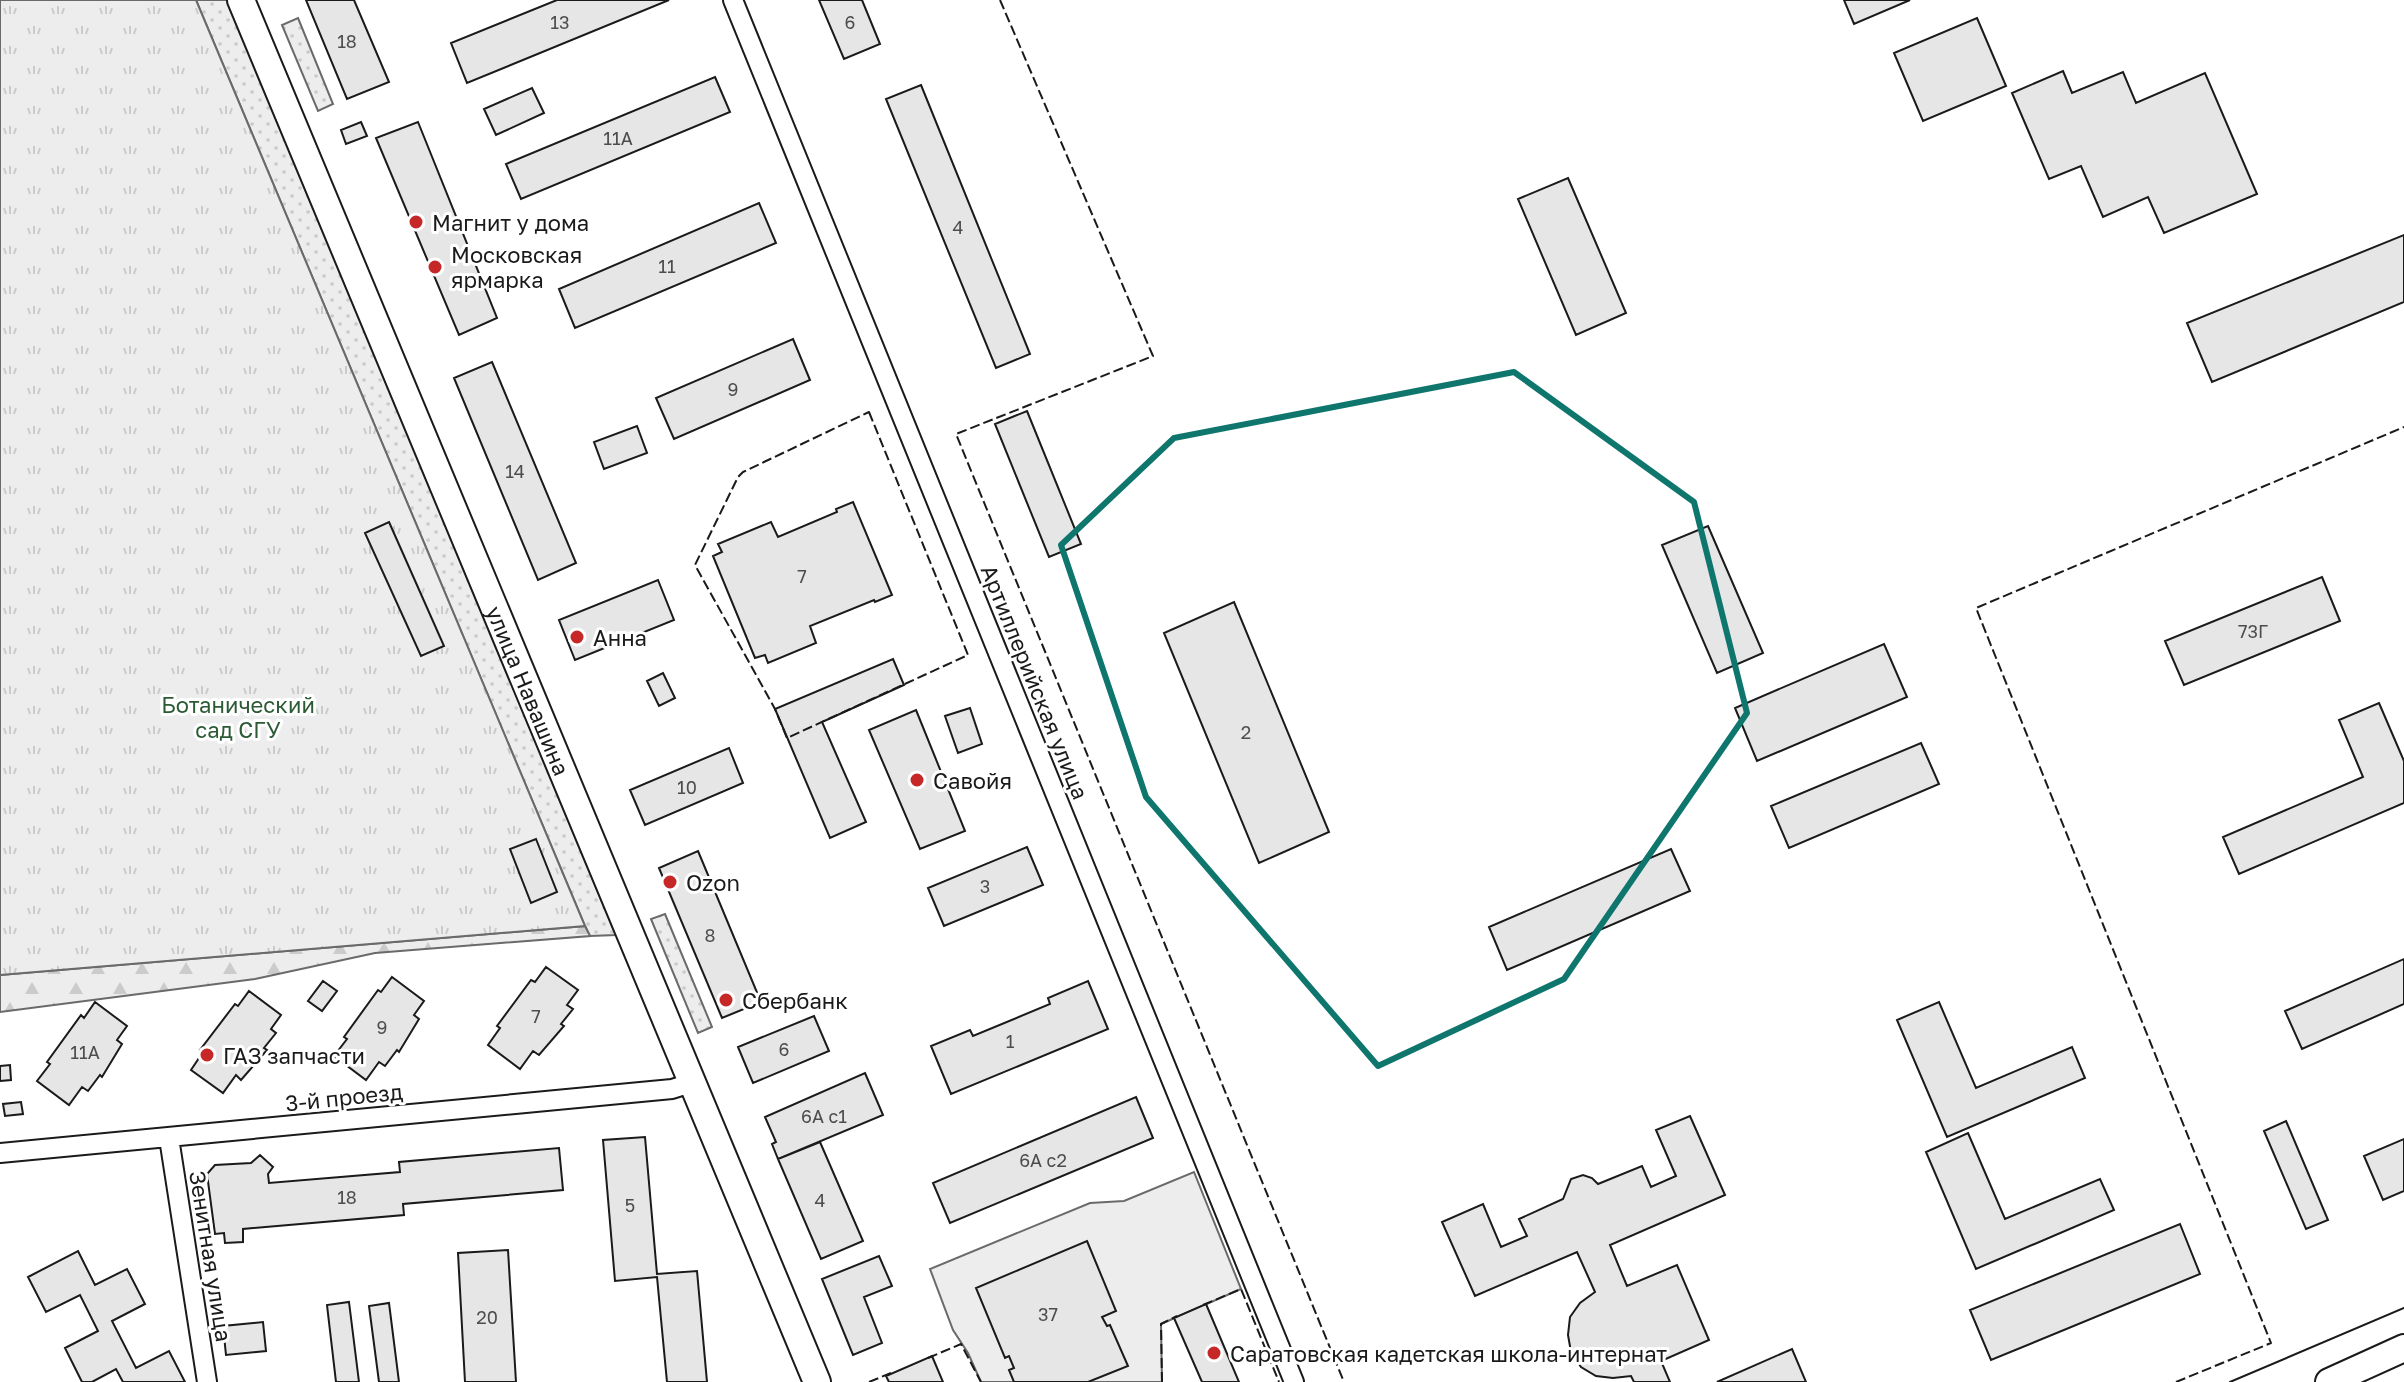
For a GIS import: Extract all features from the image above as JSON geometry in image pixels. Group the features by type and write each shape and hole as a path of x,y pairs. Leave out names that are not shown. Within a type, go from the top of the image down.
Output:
{"main road":[{"name":"улица Навашина","path":"241,0 817,1382"},
{"path":"2329,1382 2404,1348"}],"street":[{"name":"Артиллерийская улица","path":"733,0 1294,1382"},
{"name":"3-й проезд","path":"0,1153 672,1089 691,1083"},
{"name":"Зенитная улица","path":"169,1138 207,1382"}],"highlighted area":[{"path":"1514,372 1694,502 1747,713 1564,979 1378,1066 1146,797 1061,545 1174,438"}],"green space":[{"name":"Ботанический сад СГУ","path":"0,0 196,0 585,926 0,975"},
{"path":"196,0 227,0 616,935 590,936 585,926"},
{"path":"298,18 333,104 318,111 282,25"},
{"path":"665,914 712,1027 698,1033 651,919"},
{"path":"585,926 590,936 375,953 255,979 0,1012 0,975"}],"shaded area":[{"path":"1194,1172 1241,1289 1161,1324 1162,1382 981,1382 953,1330 930,1269 1090,1203 1124,1201"}],"building":[{"path":"306,0 354,0 389,82 347,99"},
{"path":"557,0 669,0 467,83 451,43"},
{"path":"819,0 862,0 880,44 844,59"},
{"path":"1844,0 1910,0 1854,24"},
{"path":"1977,18 2006,86 1923,121 1894,53"},
{"path":"2063,71 2072,93 2123,72 2136,103 2205,73 2257,194 2164,233 2148,197 2103,217 2081,166 2049,179 2012,93"},
{"path":"715,77 730,112 521,199 506,164"},
{"path":"921,85 1030,354 996,368 886,99"},
{"path":"532,88 544,113 496,135 484,109"},
{"path":"361,122 367,136 346,144 341,130"},
{"path":"418,122 497,318 459,335 376,138"},
{"path":"1568,178 1626,313 1576,335 1518,199"},
{"path":"759,203 776,243 575,328 559,289"},
{"path":"2404,235 2404,302 2212,382 2187,323"},
{"path":"793,339 810,380 674,439 656,398"},
{"path":"492,362 576,563 538,580 454,378"},
{"path":"1027,411 1081,544 1049,557 995,424"},
{"path":"637,426 647,453 604,469 594,442"},
{"path":"853,502 892,595 810,626 816,643 768,663 765,655 755,658 713,556 722,552 718,544 771,522 778,537"},
{"path":"389,522 444,646 421,656 365,533"},
{"path":"1708,526 1763,653 1717,673 1662,545"},
{"path":"2322,577 2340,621 2184,685 2165,641"},
{"path":"658,580 674,620 575,660 559,620"},
{"path":"1234,602 1329,832 1259,863 1164,633"},
{"path":"1884,644 1907,697 1757,761 1735,708"},
{"path":"893,659 904,685 822,722 866,822 830,838 775,709"},
{"path":"663,673 675,698 659,706 647,681"},
{"path":"2379,703 2404,761 2404,803 2239,874 2223,837 2363,777 2339,720"},
{"path":"970,708 982,744 958,753 945,716"},
{"name":"Савойя","path":"916,710 965,831 920,849 869,730"},
{"path":"1921,743 1939,784 1789,848 1771,806"},
{"path":"729,748 743,783 645,825 630,790"},
{"path":"536,839 557,892 531,903 510,849"},
{"path":"1027,847 1043,885 944,926 928,888"},
{"path":"1671,849 1690,891 1507,970 1489,927"},
{"path":"698,851 761,1002 722,1018 659,868"},
{"path":"2404,959 2404,1004 2302,1049 2285,1011"},
{"path":"546,967 578,990 567,1005 573,1009 561,1024 564,1026 539,1055 533,1051 520,1069 488,1045 500,1028 497,1026 531,980 535,982"},
{"path":"392,977 424,1001 414,1015 419,1019 399,1052 397,1050 385,1066 379,1062 366,1080 334,1056 378,990 381,992"},
{"path":"323,981 337,991 322,1011 308,1001"},
{"path":"1088,981 1108,1029 951,1094 931,1046 970,1030 973,1036 1050,1004 1048,998"},
{"path":"249,991 281,1015 271,1029 276,1033 264,1048 267,1050 241,1080 236,1075 223,1093 191,1070 203,1052 200,1050 235,1004 238,1006"},
{"path":"95,1002 127,1026 117,1040 122,1044 102,1077 100,1075 88,1091 82,1087 69,1105 37,1081 81,1015 84,1018"},
{"path":"1939,1002 1976,1088 2072,1047 2085,1078 1947,1137 1897,1020"},
{"path":"814,1016 829,1051 753,1083 738,1047"},
{"path":"10,1065 11,1080 0,1081 0,1066"},
{"path":"865,1073 883,1115 778,1159 772,1144 776,1142 765,1117"},
{"path":"1136,1097 1153,1138 950,1223 933,1183"},
{"path":"21,1102 23,1114 5,1116 3,1104"},
{"path":"1690,1116 1725,1195 1610,1245 1627,1286 1677,1265 1709,1340 1661,1361 1670,1382 1634,1382 1631,1376 1596,1376 1581,1367 1571,1352 1568,1335 1570,1317 1580,1303 1595,1292 1577,1252 1475,1296 1442,1222 1483,1204 1501,1247 1527,1236 1519,1219 1563,1199 1571,1179 1583,1175 1598,1184 1642,1166 1651,1187 1676,1176 1656,1130"},
{"path":"2286,1121 2328,1220 2306,1229 2264,1131"},
{"path":"1968,1133 2005,1219 2100,1179 2114,1210 1976,1269 1926,1152"},
{"path":"645,1137 657,1274 697,1271 707,1382 667,1382 657,1277 615,1281 603,1140"},
{"path":"2404,1139 2404,1191 2383,1200 2364,1156"},
{"path":"820,1142 863,1241 821,1259 778,1159"},
{"path":"559,1148 563,1190 403,1204 404,1215 243,1229 243,1242 225,1243 224,1233 215,1234 207,1174 215,1165 251,1163 260,1155 273,1167 268,1174 269,1183 400,1172 399,1162"},
{"path":"2180,1224 2200,1274 1991,1360 1970,1310"},
{"path":"1087,1241 1116,1311 1102,1317 1107,1326 1110,1325 1128,1366 1088,1382 1014,1382 1009,1370 1014,1368 1009,1356 1005,1358 976,1288"},
{"path":"508,1250 516,1382 465,1382 458,1253"},
{"path":"78,1251 95,1285 127,1269 145,1304 112,1321 136,1368 169,1351 185,1382 123,1382 116,1369 92,1382 82,1382 65,1348 98,1331 80,1295 46,1312 28,1277"},
{"path":"879,1256 892,1286 864,1297 882,1343 853,1355 822,1279"},
{"path":"349,1302 359,1382 336,1382 327,1305"},
{"path":"389,1303 399,1382 379,1382 369,1306"},
{"path":"1206,1304 1239,1382 1202,1382 1174,1318"},
{"path":"263,1322 266,1351 226,1355 223,1326"},
{"path":"1792,1349 1806,1382 1717,1382"},
{"path":"932,1356 943,1382 889,1382 886,1376"}],"tram line":[{"path":"2230,1382 2404,1308"}],"fence":[{"path":"1000,0 1153,356 956,434 1344,1382"},
{"path":"869,412 968,655 787,738 775,709 695,565 743,472 869,412"},
{"path":"2176,1382 2271,1343 1976,608 2404,427"},
{"path":"1203,1305 1241,1289 1279,1382"},
{"path":"1162,1382 1161,1324 1177,1316"},
{"path":"928,1358 961,1344 981,1382"},
{"path":"869,1382 891,1373"}],"place":[{"name":"Магнит у дома","path":"416,222"},
{"name":"Московская ярмарка","path":"435,267"},
{"name":"Анна","path":"577,637"},
{"name":"Савойя","path":"917,780"},
{"name":"Ozon","path":"670,882"},
{"name":"Сбербанк","path":"726,1000"},
{"name":"ГАЗ запчасти","path":"207,1055"},
{"name":"Саратовская кадетская школа-интернат","path":"1214,1353"}]}
